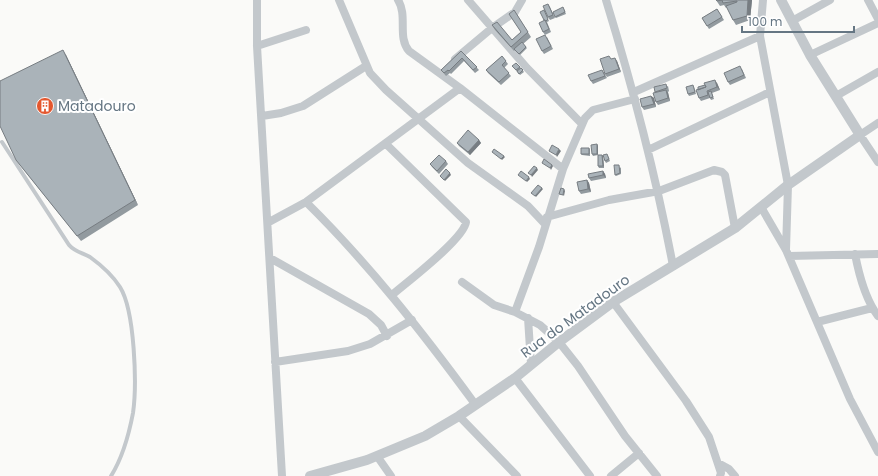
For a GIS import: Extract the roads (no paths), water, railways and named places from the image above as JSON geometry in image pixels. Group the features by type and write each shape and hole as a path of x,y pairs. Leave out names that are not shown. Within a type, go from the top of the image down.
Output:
{"street":[{"path":"257,0 257,46 269,222 282,476"},
{"path":"339,0 366,66 386,90 468,163 546,220"},
{"path":"398,0 404,17 404,45 409,51 445,67 460,88 563,169"},
{"path":"468,0 527,68 582,124"},
{"path":"445,67 492,28 515,12 522,0"},
{"path":"606,0 634,95 659,191 673,266"},
{"path":"763,0 760,36 788,185 787,253"},
{"path":"781,0 810,55 878,162"},
{"path":"792,21 830,0"},
{"path":"868,0 878,19"},
{"path":"810,55 878,23"},
{"path":"257,46 306,30"},
{"path":"515,312 540,247 546,220 563,169 585,118 593,110 634,95 760,36"},
{"path":"262,116 281,113 303,106 366,66"},
{"path":"836,96 878,72"},
{"path":"269,222 306,202 460,88"},
{"path":"648,150 770,92"},
{"path":"860,135 878,123"},
{"name":"Rua do Matadouro","path":"310,476 376,456 425,436 459,416 515,378 559,342 613,302 735,228 788,185 860,135"},
{"path":"386,144 466,222 465,227 451,244 392,295"},
{"path":"546,220 609,200 659,191 714,170 722,172 725,175 735,228"},
{"path":"306,202 392,295 475,404"},
{"path":"761,207 787,253 850,399 878,452"},
{"path":"787,253 878,254"},
{"path":"855,254 858,269 872,308 878,315"},
{"path":"270,258 369,314 381,325 387,336"},
{"path":"462,282 494,305 515,312 540,325 559,342 657,476"},
{"path":"613,302 686,401 706,431 721,473 720,476"},
{"path":"817,322 872,308"},
{"path":"528,318 531,364"},
{"path":"275,362 348,350 370,344 387,336 412,320"},
{"path":"515,378 590,476"},
{"path":"459,416 517,476"},
{"path":"611,476 639,453"},
{"path":"376,456 391,476"},
{"path":"718,464 729,469 735,476"}],"lane":[{"path":"2,142 69,245 78,252 90,258 109,274 120,288 130,314 134,380 133,412 126,441 112,476"}],"place":[{"name":"Matadouro","path":"45,106"}]}
